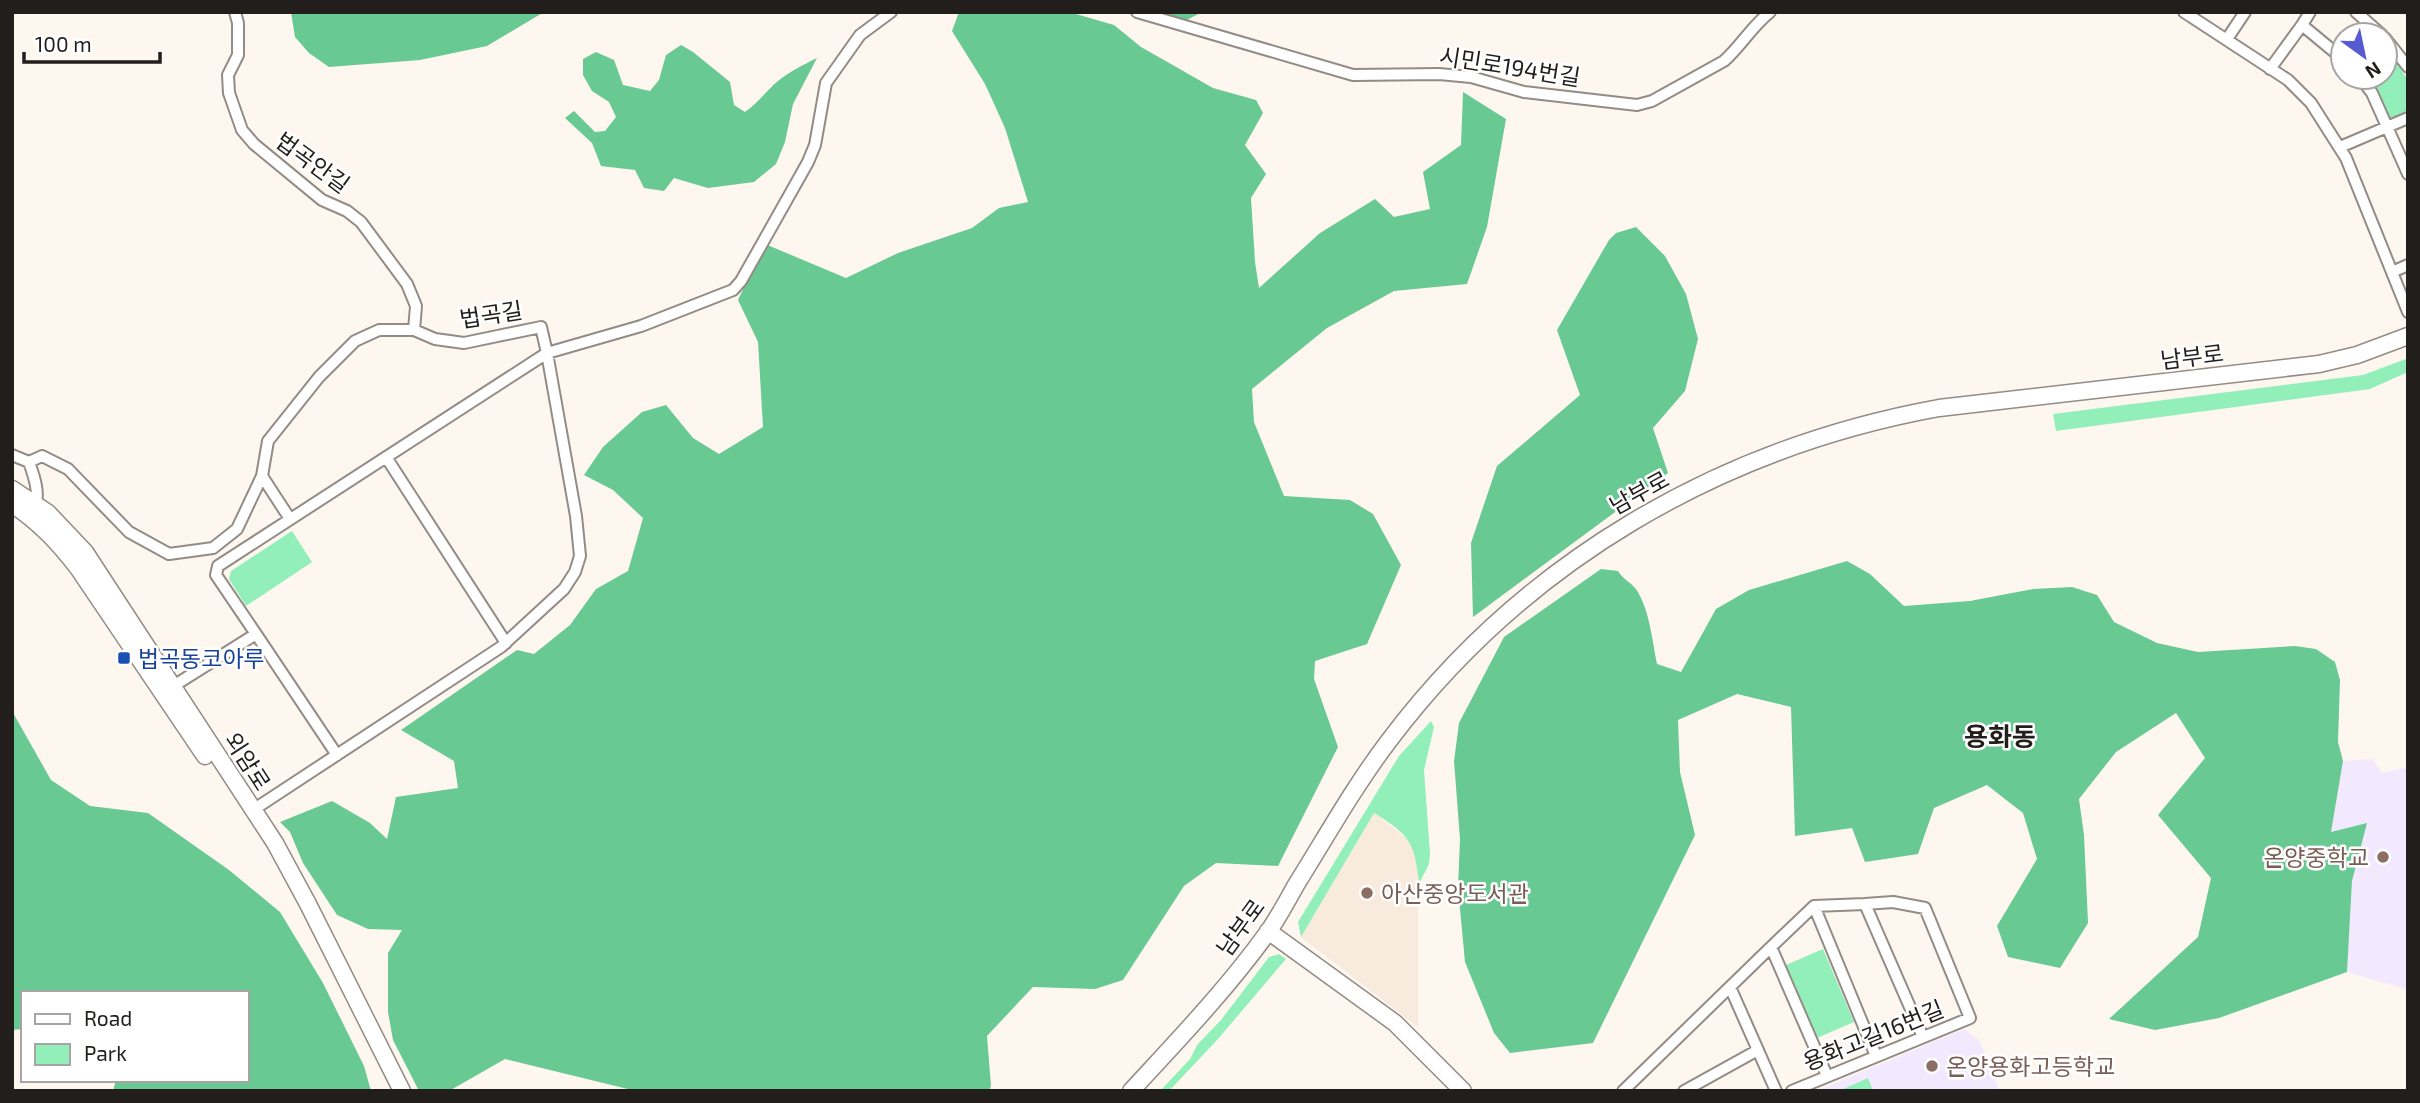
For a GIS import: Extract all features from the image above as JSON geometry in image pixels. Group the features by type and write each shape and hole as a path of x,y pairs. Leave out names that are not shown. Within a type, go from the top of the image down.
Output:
{"street":[{"name":"법곡안길","path":"235,12 238,23 238,55 228,75 229,93 242,130 254,144 322,200 347,211 361,222 407,284 416,306 414,330"},
{"path":"337,755 216,575 218,566 547,353 641,326 733,290 741,281 808,162 815,145 826,83 860,36 891,12"},
{"name":"시민로194번길","path":"1137,12 1353,75 1439,74 1471,77 1524,92 1637,104 1653,101 1724,61 1757,22 1770,12"},
{"path":"2184,12 2288,80 2311,103 2340,147 2408,312"},
{"path":"2227,39 2245,12"},
{"path":"2270,69 2310,12"},
{"path":"2302,25 2329,47"},
{"path":"2370,91 2408,174"},
{"path":"2340,147 2408,118"},
{"path":"2392,272 2408,265"},
{"name":"법곡길","path":"29,462 42,456 68,469 130,532 169,554 214,548 237,528 262,477 268,441 319,377 355,341 379,330 414,330 435,339 464,342 541,327 547,353"},
{"name":"남부로","path":"1131,1091 1199,1017 1268,931 1367,771 1411,712 1446,673 1479,639 1551,577 1611,534 1659,505 1717,476 1770,454 1882,418 1960,405 2319,364 2357,355 2408,336"},
{"path":"253,810 506,643 565,589 580,556 576,516 547,353"},
{"path":"12,455 29,462 34,476 33,510"},
{"path":"386,457 506,643"},
{"path":"262,477 290,519"},
{"name":"외암로","path":"12,489 33,510 78,568 275,843 402,1091"},
{"name":"외암로","path":"12,504 33,510"},
{"path":"167,690 256,634"},
{"name":"외암로","path":"167,690 270,854 391,1091"},
{"name":"용화고길16번길","path":"1792,1091 1970,1018 1926,908 1894,902 1865,904"},
{"path":"1623,1091 1814,906 1865,904 1923,1037"},
{"path":"1814,906 1877,1056"},
{"path":"1268,931 1395,1023 1463,1091"},
{"path":"1771,947 1827,1076"},
{"path":"1730,987 1776,1091"},
{"path":"1684,1091 1758,1050"}],"shaded area":[{"name":"온양중학교","path":"2373,759 2382,773 2408,767 2408,990 2347,972 2352,881 2366,824 2331,832 2343,761"},
{"path":"1374,813 1411,842 1418,859 1418,1027 1301,937"},
{"name":"온양용화고등학교","path":"1964,1029 1980,1041 2000,1091 1816,1091"}],"green space":[{"path":"291,12 544,12 487,46 420,60 329,67 309,53 295,37"},
{"path":"959,12 1069,12 1114,25 1141,47 1213,88 1256,100 1263,113 1245,145 1266,174 1251,198 1259,288 1320,233 1375,199 1394,217 1430,209 1423,172 1461,145 1463,92 1506,119 1487,227 1467,284 1394,291 1327,328 1252,389 1254,422 1284,496 1350,500 1373,514 1401,565 1367,644 1315,661 1314,679 1338,747 1278,866 1216,863 1184,886 1123,980 1095,989 1033,987 987,1036 991,1086 989,1091 636,1091 505,1059 449,1091 419,1091 393,1040 388,1012 388,953 402,930 368,929 337,915 303,863 290,832 280,822 332,801 370,823 387,839 396,797 458,788 454,761 401,730 517,650 534,654 570,625 596,589 628,571 643,518 613,490 584,475 603,447 642,412 666,405 693,438 719,454 763,427 758,342 738,300 765,244 846,278 898,253 972,228 999,208 1028,202 1005,128 985,84 952,31"},
{"path":"1129,12 1202,12 1183,22"},
{"path":"681,45 730,82 734,105 745,112 783,77 817,58 793,104 785,142 776,164 754,182 708,188 674,178 664,191 644,188 635,170 601,166 592,143 565,118 574,111 595,132 605,131 616,117 609,102 592,91 583,75 583,59 596,52 614,60 623,85 650,91 659,80 666,55"},
{"path":"2399,66 2408,80 2408,111 2391,119 2386,116 2372,91 2399,91"},
{"path":"1636,227 1665,256 1686,294 1698,339 1685,391 1653,428 1668,473 1473,617 1471,543 1497,466 1580,395 1557,330 1609,240 1616,233"},
{"path":"2406,359 2408,372 2370,389 2056,431 2053,414 2363,375"},
{"path":"292,531 312,562 246,606 229,579 231,571"},
{"path":"1847,561 1870,574 1904,606 1970,601 2033,589 2072,587 2097,595 2114,622 2157,643 2198,652 2295,646 2316,649 2335,662 2340,680 2338,742 2343,761 2331,832 2367,823 2352,881 2347,972 2219,1018 2155,1030 2109,1019 2198,937 2211,878 2158,815 2205,758 2176,713 2116,752 2079,799 2084,835 2088,923 2060,968 2008,957 1997,926 2037,859 2023,813 1987,785 1934,808 1918,854 1865,862 1852,828 1795,836 1791,707 1737,694 1678,720 1680,772 1695,835 1593,1043 1510,1053 1494,1033 1465,962 1458,888 1460,839 1454,761 1459,723 1504,637 1601,569 1618,571 1636,589 1642,600 1657,664 1681,672 1716,609 1749,590"},
{"path":"12,711 51,780 90,806 148,813 229,870 280,912 323,983 364,1066 371,1091 113,1091 115,1082 248,1082 248,991 21,991 21,1029 12,1030"},
{"path":"1431,721 1434,727 1424,770 1430,854 1429,864 1419,884 1415,859 1408,841 1396,828 1374,813 1301,937 1298,922 1399,756"},
{"path":"1823,949 1854,1022 1817,1038 1786,965"},
{"path":"1279,954 1286,959 1218,1039 1169,1091 1160,1091 1190,1059 1197,1045 1221,1020 1269,957"},
{"path":"1868,1078 1873,1091 1839,1091"}],"place":[{"name":"법곡동코아루","path":"124,658"},
{"name":"온양중학교","path":"2383,857"},
{"name":"아산중앙도서관","path":"1367,893"},
{"name":"온양용화고등학교","path":"1932,1066"}],"district":[{"name":"용화동","path":"2000,735"}]}
